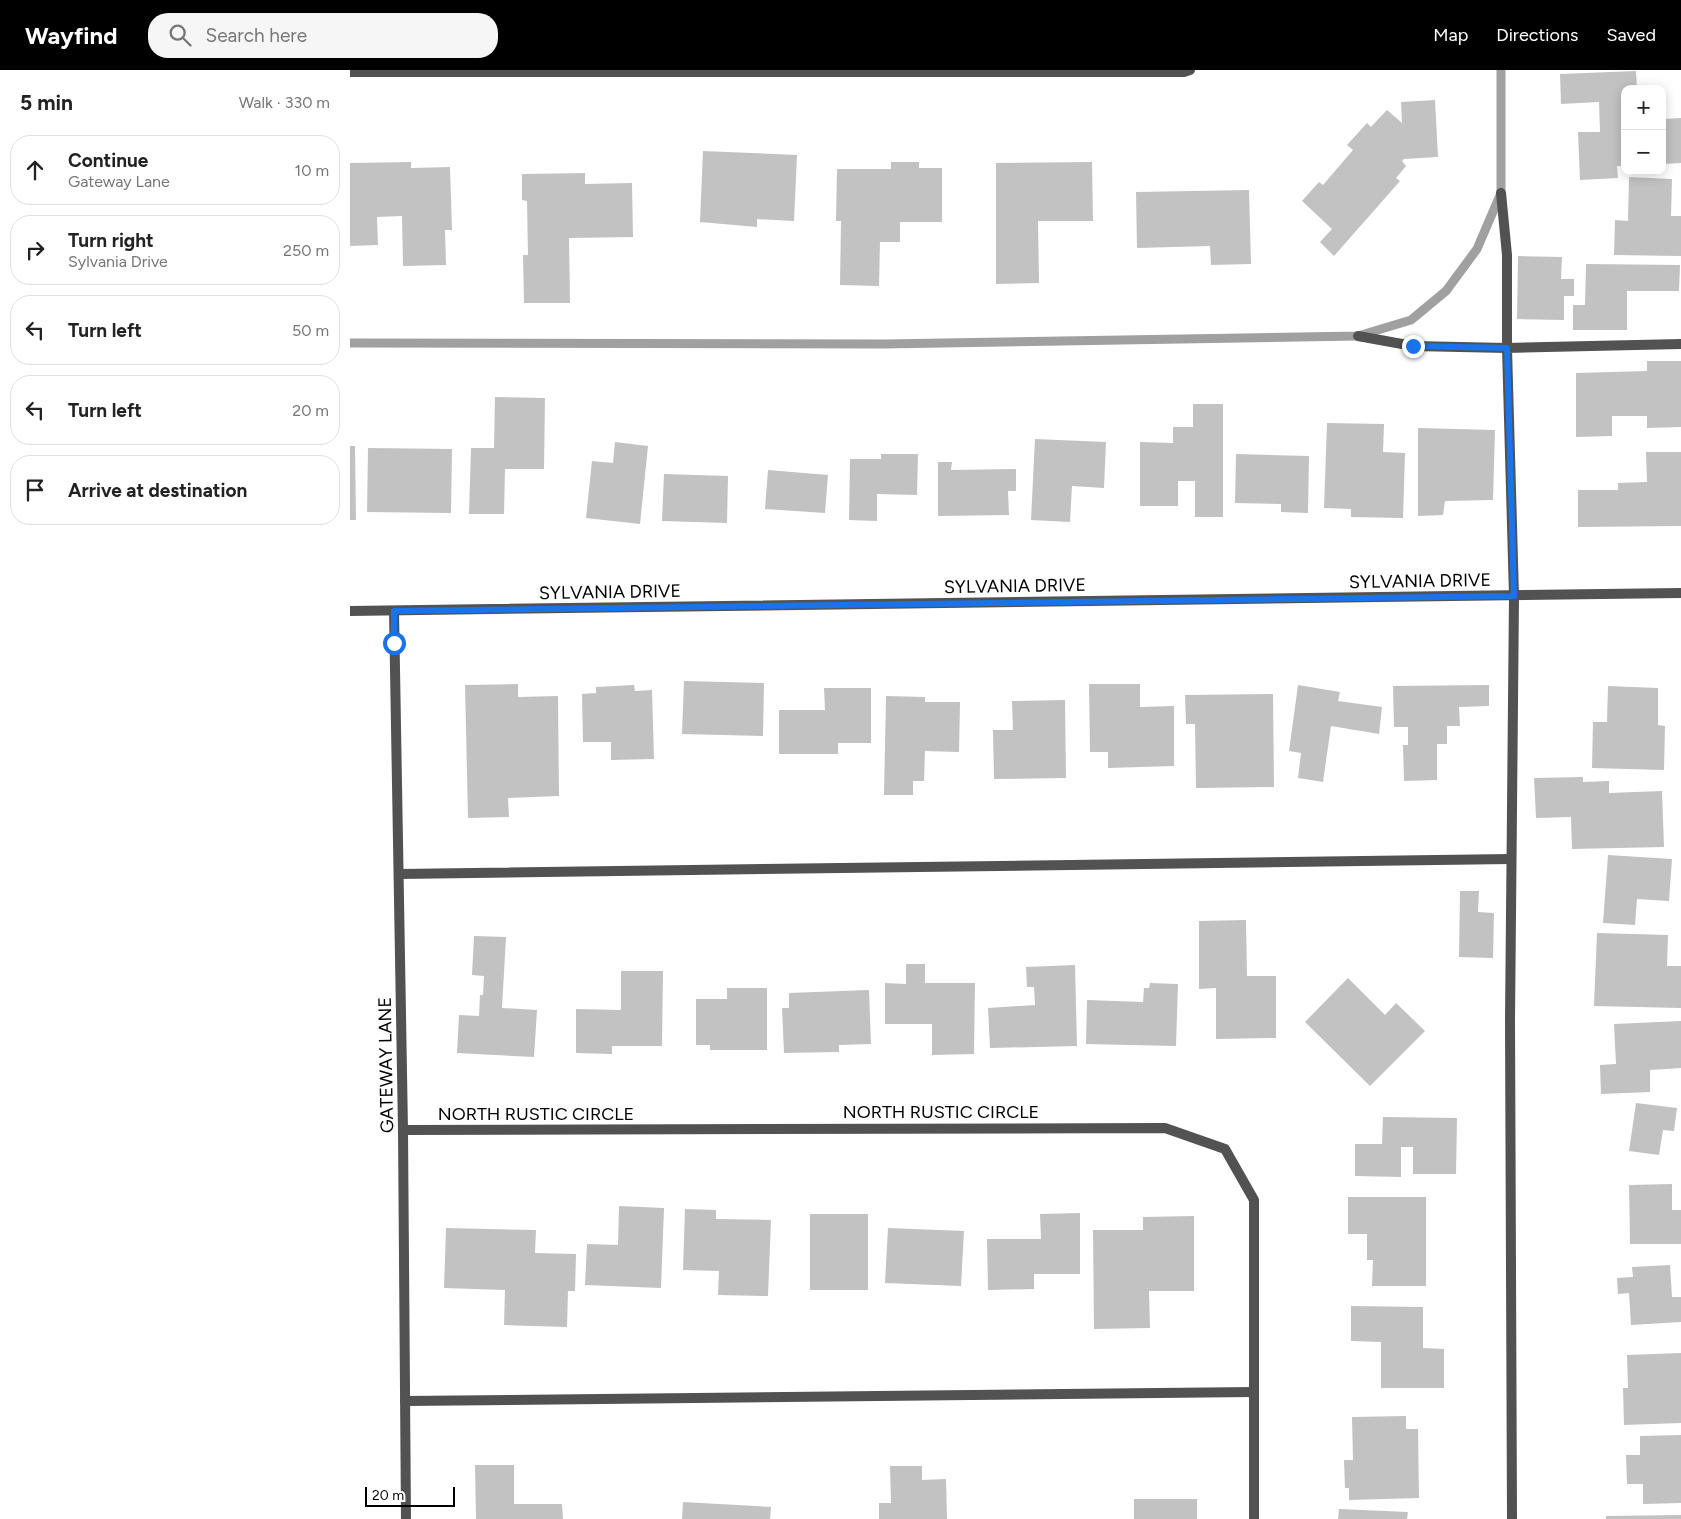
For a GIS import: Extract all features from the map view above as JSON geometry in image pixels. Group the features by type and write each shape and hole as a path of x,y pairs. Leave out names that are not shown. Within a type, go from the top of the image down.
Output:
{"street":[{"path":"350,72 1184,72 1190,70"},
{"path":"1501,193 1507,255 1507,348 1514,596 1511,859 1512,1519"},
{"path":"1358,336 1413,346 1507,348 1681,344"},
{"name":"SYLVANIA DRIVE","path":"350,611 1681,593"},
{"name":"GATEWAY LANE","path":"394,611 403,1130 406,1519"},
{"path":"399,874 1511,859"},
{"name":"NORTH RUSTIC CIRCLE","path":"403,1130 1165,1128 1225,1149 1254,1200 1254,1519"},
{"path":"405,1401 1254,1392"}],"building":[{"path":"1636,71 1637,85 1621,85 1621,166 1617,166 1618,178 1580,180 1578,132 1600,132 1599,102 1561,104 1560,74"},
{"path":"1435,100 1438,157 1404,159 1402,161 1406,166 1396,178 1400,181 1334,256 1320,242 1332,229 1302,201 1319,182 1323,185 1353,150 1347,145 1367,123 1371,127 1387,110 1402,123 1401,102"},
{"path":"1681,118 1681,163 1666,164 1666,119"},
{"path":"703,151 797,155 794,221 757,219 757,227 700,222"},
{"path":"411,162 411,168 450,167 452,230 445,230 446,265 403,266 402,216 377,217 378,245 350,246 350,163"},
{"path":"891,162 919,162 919,168 942,168 942,222 900,222 900,242 880,242 879,286 840,285 841,221 836,221 837,169 891,169"},
{"path":"1092,162 1093,221 1038,221 1039,283 996,284 996,163"},
{"path":"585,173 585,184 632,183 633,237 569,238 570,303 524,303 523,255 528,255 527,201 522,200 522,174"},
{"path":"1629,177 1672,179 1671,216 1681,216 1681,256 1614,255 1615,220 1628,221"},
{"path":"1249,190 1251,264 1211,265 1210,246 1137,248 1136,192"},
{"path":"1518,256 1562,257 1561,279 1574,279 1574,296 1564,296 1564,320 1517,319"},
{"path":"1586,264 1680,265 1679,291 1627,291 1627,330 1573,330 1573,305 1585,305"},
{"path":"1647,361 1681,361 1681,427 1647,428 1647,416 1612,416 1612,436 1576,437 1576,373 1647,371"},
{"path":"495,397 545,398 544,469 505,469 504,514 469,514 471,448 494,448"},
{"path":"1193,404 1223,404 1223,517 1195,517 1195,481 1178,481 1178,506 1140,506 1140,442 1173,443 1173,427 1193,427"},
{"path":"1327,423 1384,424 1383,452 1405,453 1403,518 1351,517 1351,509 1324,508"},
{"path":"1418,428 1495,430 1493,500 1445,501 1443,515 1418,516"},
{"path":"1035,439 1106,442 1104,488 1072,486 1070,522 1031,520"},
{"path":"615,442 648,446 640,524 586,518 592,461 613,463"},
{"path":"350,446 355,446 356,520 350,520"},
{"path":"368,448 452,449 451,513 367,512"},
{"path":"1646,452 1681,452 1681,526 1578,527 1578,490 1618,490 1618,483 1647,482"},
{"path":"881,454 918,454 917,495 877,494 877,521 849,520 850,459 881,459"},
{"path":"1236,454 1309,456 1308,513 1281,512 1281,504 1235,503"},
{"path":"938,462 952,462 951,470 1016,469 1016,491 1008,491 1009,515 938,516"},
{"path":"768,470 828,475 825,513 765,509"},
{"path":"664,474 728,476 727,523 662,521"},
{"path":"684,681 764,683 763,736 682,734"},
{"path":"518,684 518,697 558,696 559,796 508,798 509,817 468,818 465,685"},
{"path":"1089,684 1140,684 1140,707 1174,706 1174,766 1108,768 1108,752 1090,752"},
{"path":"634,685 635,691 652,690 654,759 611,760 611,742 583,742 582,694 596,693 596,687"},
{"path":"1298,685 1340,692 1338,701 1382,707 1379,734 1331,726 1323,782 1298,778 1301,753 1289,751"},
{"path":"1489,685 1489,706 1459,707 1460,726 1447,726 1447,744 1437,744 1437,780 1404,781 1403,745 1408,745 1408,727 1394,727 1393,686"},
{"path":"1608,686 1658,688 1658,725 1665,726 1664,770 1592,768 1593,722 1607,722"},
{"path":"824,688 871,688 871,743 838,743 838,754 779,754 779,710 825,710"},
{"path":"1273,694 1274,787 1196,788 1195,724 1186,724 1185,695"},
{"path":"886,696 925,697 925,702 960,702 959,752 925,751 924,781 913,781 913,795 884,795"},
{"path":"1065,700 1066,778 994,779 993,730 1013,730 1012,701"},
{"path":"1583,777 1583,782 1609,781 1609,793 1662,791 1664,847 1572,849 1571,817 1536,818 1534,778"},
{"path":"1608,855 1672,859 1669,901 1637,899 1635,925 1603,923"},
{"path":"1460,891 1479,891 1478,912 1494,913 1493,958 1459,957"},
{"path":"1246,920 1247,976 1276,976 1276,1038 1216,1039 1216,988 1199,989 1199,921"},
{"path":"1597,933 1668,935 1667,966 1681,966 1681,1008 1594,1006"},
{"path":"474,936 506,937 502,1008 537,1010 534,1057 457,1053 459,1015 479,1016 480,995 483,995 484,976 472,975"},
{"path":"906,964 925,964 925,983 975,983 974,1054 932,1055 932,1024 885,1024 885,983 906,984"},
{"path":"1075,965 1077,1046 990,1048 988,1008 1035,1005 1034,987 1027,987 1026,967"},
{"path":"621,971 663,971 662,1046 612,1046 612,1054 576,1053 576,1009 621,1010"},
{"path":"1348,978 1385,1015 1396,1003 1425,1031 1370,1086 1305,1022"},
{"path":"1150,983 1178,984 1176,1046 1086,1044 1087,1000 1143,1002 1144,988 1149,988"},
{"path":"727,988 767,988 767,1050 710,1050 710,1045 696,1045 696,999 727,999"},
{"path":"869,990 871,1044 839,1045 839,1052 784,1053 782,1008 789,1008 789,993"},
{"path":"1681,1021 1681,1068 1650,1070 1650,1092 1601,1094 1600,1065 1616,1064 1614,1024"},
{"path":"1636,1103 1677,1108 1674,1131 1663,1130 1659,1155 1629,1151"},
{"path":"1383,1117 1457,1118 1456,1174 1413,1174 1413,1147 1401,1147 1401,1177 1355,1176 1355,1144 1382,1144"},
{"path":"1672,1184 1672,1210 1681,1210 1681,1244 1630,1244 1629,1185"},
{"path":"1348,1197 1426,1197 1426,1286 1372,1286 1373,1260 1367,1260 1367,1234 1348,1234"},
{"path":"619,1206 664,1208 661,1288 585,1285 587,1244 618,1245"},
{"path":"685,1209 716,1210 716,1219 771,1220 768,1296 718,1295 719,1271 683,1270"},
{"path":"1080,1213 1080,1274 1034,1274 1034,1289 988,1290 987,1239 1041,1239 1040,1214"},
{"path":"810,1214 868,1214 868,1290 810,1290"},
{"path":"1194,1216 1194,1291 1149,1291 1150,1328 1094,1329 1093,1230 1143,1230 1143,1217"},
{"path":"446,1228 536,1230 535,1253 576,1254 575,1291 568,1291 567,1327 504,1325 505,1290 444,1288"},
{"path":"888,1228 964,1231 961,1286 885,1283"},
{"path":"1670,1265 1672,1297 1681,1297 1681,1322 1631,1325 1629,1293 1618,1294 1617,1278 1633,1277 1632,1267"},
{"path":"1351,1306 1423,1307 1423,1348 1444,1349 1444,1388 1381,1388 1381,1342 1351,1341"},
{"path":"1681,1353 1681,1423 1624,1425 1623,1388 1628,1388 1627,1355"},
{"path":"1406,1416 1406,1429 1418,1429 1419,1498 1349,1500 1349,1488 1345,1488 1344,1460 1353,1460 1352,1417"},
{"path":"1681,1435 1681,1503 1643,1504 1643,1484 1627,1484 1626,1455 1640,1455 1640,1436"},
{"path":"475,1465 514,1465 514,1504 562,1504 563,1519 476,1519"},
{"path":"890,1466 922,1466 922,1480 946,1479 947,1519 879,1519 879,1503 891,1503"},
{"path":"1134,1499 1197,1499 1197,1519 1134,1519"},
{"path":"683,1502 771,1507 770,1519 682,1519"},
{"path":"1339,1509 1408,1512 1407,1519 1338,1519"},
{"path":"1681,1515 1681,1519 1606,1519 1606,1516"}],"waterway":[{"path":"350,343 884,344 1358,336 1411,320 1446,291 1477,249 1501,193 1501,70"}],"route":[{"path":"394,643 394,611 1514,596 1507,348 1413,346"}]}
